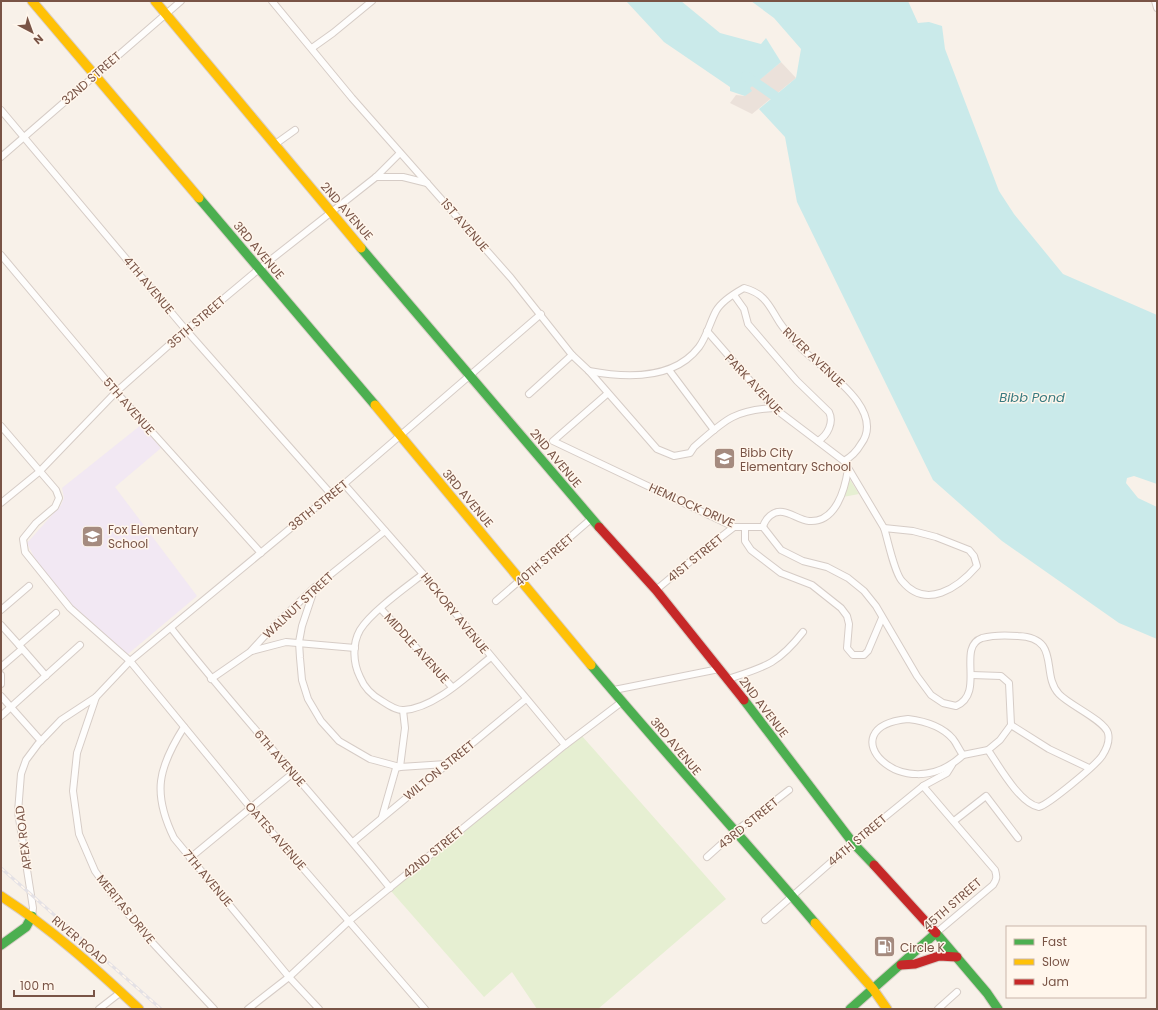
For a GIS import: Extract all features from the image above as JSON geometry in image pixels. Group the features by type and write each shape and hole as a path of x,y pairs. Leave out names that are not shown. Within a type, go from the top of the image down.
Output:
{"main road":[{"name":"3RD AVENUE","path":"32,1 522,580 661,749 736,831 873,989 887,1009"},
{"name":"2ND AVENUE","path":"155,1 274,145 591,519 656,590 728,679 853,843 949,947 998,1009"},
{"name":"RIVER ROAD","path":"1,896 32,916 78,952 139,1009"},
{"path":"1,945 26,926 32,916"},
{"name":"45TH STREET","path":"850,1009 936,933"},
{"path":"901,965 911,963 941,948 949,947"},
{"path":"911,963 915,964 939,956 957,957"}],"street":[{"name":"32ND STREET","path":"1,157 181,1"},
{"name":"1ST AVENUE","path":"272,1 400,153 428,183 541,314 572,355 589,371 607,394 657,449 674,456 684,455 690,453 694,447 714,430"},
{"path":"312,48 334,33 372,1"},
{"path":"1155,1 1157,8"},
{"name":"4TH AVENUE","path":"1,110 186,330 331,494"},
{"path":"274,145 295,130"},
{"name":"35TH STREET","path":"1,503 39,472 116,392 186,330 331,211 376,177 400,153"},
{"path":"376,177 403,177 428,183"},
{"name":"5TH AVENUE","path":"1,255 116,392 261,553"},
{"name":"RIVER AVENUE","path":"734,295 744,288 751,290 767,300 781,324 803,349 834,375 853,395 864,415 867,428 866,439 850,458 844,461"},
{"path":"589,371 621,375 669,370 688,358 699,346 717,309 734,295 744,309 748,324 797,381 828,412 831,417 830,425 824,437 818,441"},
{"name":"38TH STREET","path":"96,697 130,661 344,484 541,314"},
{"name":"PARK AVENUE","path":"707,331 774,408 844,461"},
{"path":"529,394 572,355"},
{"path":"669,370 714,430 732,416 752,409 774,408"},
{"name":"HEMLOCK DRIVE","path":"607,394 553,440 734,527 762,527"},
{"path":"1,426 56,490 59,498 55,507 36,524 23,539 25,552 70,608 130,661"},
{"path":"844,461 884,528 901,580 912,591 924,596 939,594 957,584 969,575 977,566 974,556 969,550 936,537 914,531 884,528"},
{"path":"848,469 844,492 835,507 825,516 810,521 791,516 784,512 776,512 765,519 762,527 780,550 803,561 827,567 848,578 864,592 882,618 917,676 931,694 943,703 956,706 962,704 967,698 972,675 970,663 971,650 980,639 992,636 1022,636 1032,638 1041,643 1046,653 1052,683 1057,692 1097,720 1108,732 1108,743 1102,756 1090,768 1044,806 1032,806 1019,794 988,750"},
{"name":"HICKORY AVENUE","path":"344,484 423,574 565,745"},
{"name":"40TH STREET","path":"496,601 591,519"},
{"name":"41ST STREET","path":"656,590 734,527"},
{"path":"745,527 745,541 751,550 781,573 812,585 841,608 847,616 849,624 847,648 853,655 864,655 868,651 882,618"},
{"name":"WALNUT STREET","path":"211,679 250,652 270,630 315,587 385,531"},
{"path":"423,574 371,616 360,631 354,648 356,669 362,682 376,698 403,710 418,707 442,695 491,657"},
{"path":"1,610 29,586"},
{"path":"315,587 305,618 300,642 302,680 308,699 321,721 339,742 370,759 400,767 446,764"},
{"name":"MIDDLE AVENUE","path":"381,609 452,687"},
{"path":"1,667 56,613"},
{"path":"1,625 46,676"},
{"name":"6TH AVENUE","path":"171,628 211,679 353,842 390,888"},
{"path":"728,679 756,670 777,660 792,647 803,632"},
{"path":"250,652 264,646 286,642 300,642 354,648"},
{"path":"1,716 80,645"},
{"name":"OATES AVENUE","path":"130,661 250,807 425,1009"},
{"path":"614,690 719,669"},
{"path":"1,675 1,684"},
{"path":"963,755 952,738 943,730 918,720 908,719 889,722 881,726 872,738 871,747 882,761 891,768 906,774 919,775 952,765 963,755 988,750 1000,740 1010,726 1009,683 1001,676 972,675"},
{"path":"1,696 41,741"},
{"name":"APEX ROAD","path":"32,916 33,908 18,812 19,786 26,760 41,741 61,720 96,697"},
{"name":"MERITAS DRIVE","path":"96,697 77,753 73,791 78,834 95,871 113,896 150,940 214,1009"},
{"name":"WILTON STREET","path":"353,842 526,699"},
{"name":"42ND STREET","path":"248,1009 289,976 350,921 390,888 565,745 623,701"},
{"path":"400,767 405,728 403,710"},
{"path":"1010,726 1049,749 1090,768"},
{"name":"7TH AVENUE","path":"184,727 170,749 162,770 161,797 164,817 174,838 289,976 319,1009"},
{"name":"44TH STREET","path":"765,920 853,843 923,786 947,773 952,765"},
{"path":"382,817 396,768 400,767"},
{"path":"190,858 293,773"},
{"path":"923,786 954,821 986,796 1018,838"},
{"name":"43RD STREET","path":"707,857 736,831 790,790"},
{"name":"45TH STREET","path":"936,933 997,880 995,870 954,821"},
{"path":"100,1009 121,992"},
{"path":"938,1009 957,992"}],"shaded area":[{"path":"781,62 796,78 752,114 730,103 736,95 745,96 749,88"},
{"name":"Fox Elementary School","path":"141,425 161,448 115,487 197,596 128,654 109,640 72,605 37,563 27,543 61,505 64,498 62,488"}],"green space":[{"path":"849,478 859,494 843,497"},
{"path":"582,736 726,899 598,1009 537,1009 512,972 484,997 391,891"}],"water":[{"path":"626,1 681,1 720,33 761,44 766,38 781,62 750,88 752,91 745,96 730,91 730,87 664,42"},
{"name":"Bibb Pond","path":"751,1 908,1 918,23 929,22 942,26 945,49 999,191 1014,214 1063,274 1157,315 1157,484 1134,476 1127,478 1126,483 1138,498 1157,507 1157,639 1119,623 1002,541 933,480 797,202 785,137 759,109 796,78 801,49 774,18"}],"waterway":[{"path":"746,76 785,103"}],"railway":[{"path":"1,868 161,1009"}],"traffic: fast":[{"path":"199,198 375,405"},
{"path":"361,248 599,527"},
{"path":"591,665 815,923"},
{"path":"744,700 853,843 874,865"},
{"path":"1,945 26,927 32,916"},
{"path":"850,1009 936,933 987,993 998,1009"}],"traffic: slow":[{"path":"32,1 199,198"},
{"path":"155,1 361,248"},
{"path":"375,405 591,665"},
{"path":"1,896 38,922 73,950 139,1009"},
{"path":"815,923 873,989 887,1009"}],"traffic: jam":[{"path":"599,527 656,590 744,700"},
{"path":"874,865 936,933"},
{"path":"901,965 915,964 939,956 957,957"}],"place":[{"name":"Bibb City Elementary School","path":"725,459"},
{"name":"Fox Elementary School","path":"93,536"},
{"name":"Circle K","path":"885,947"}]}
